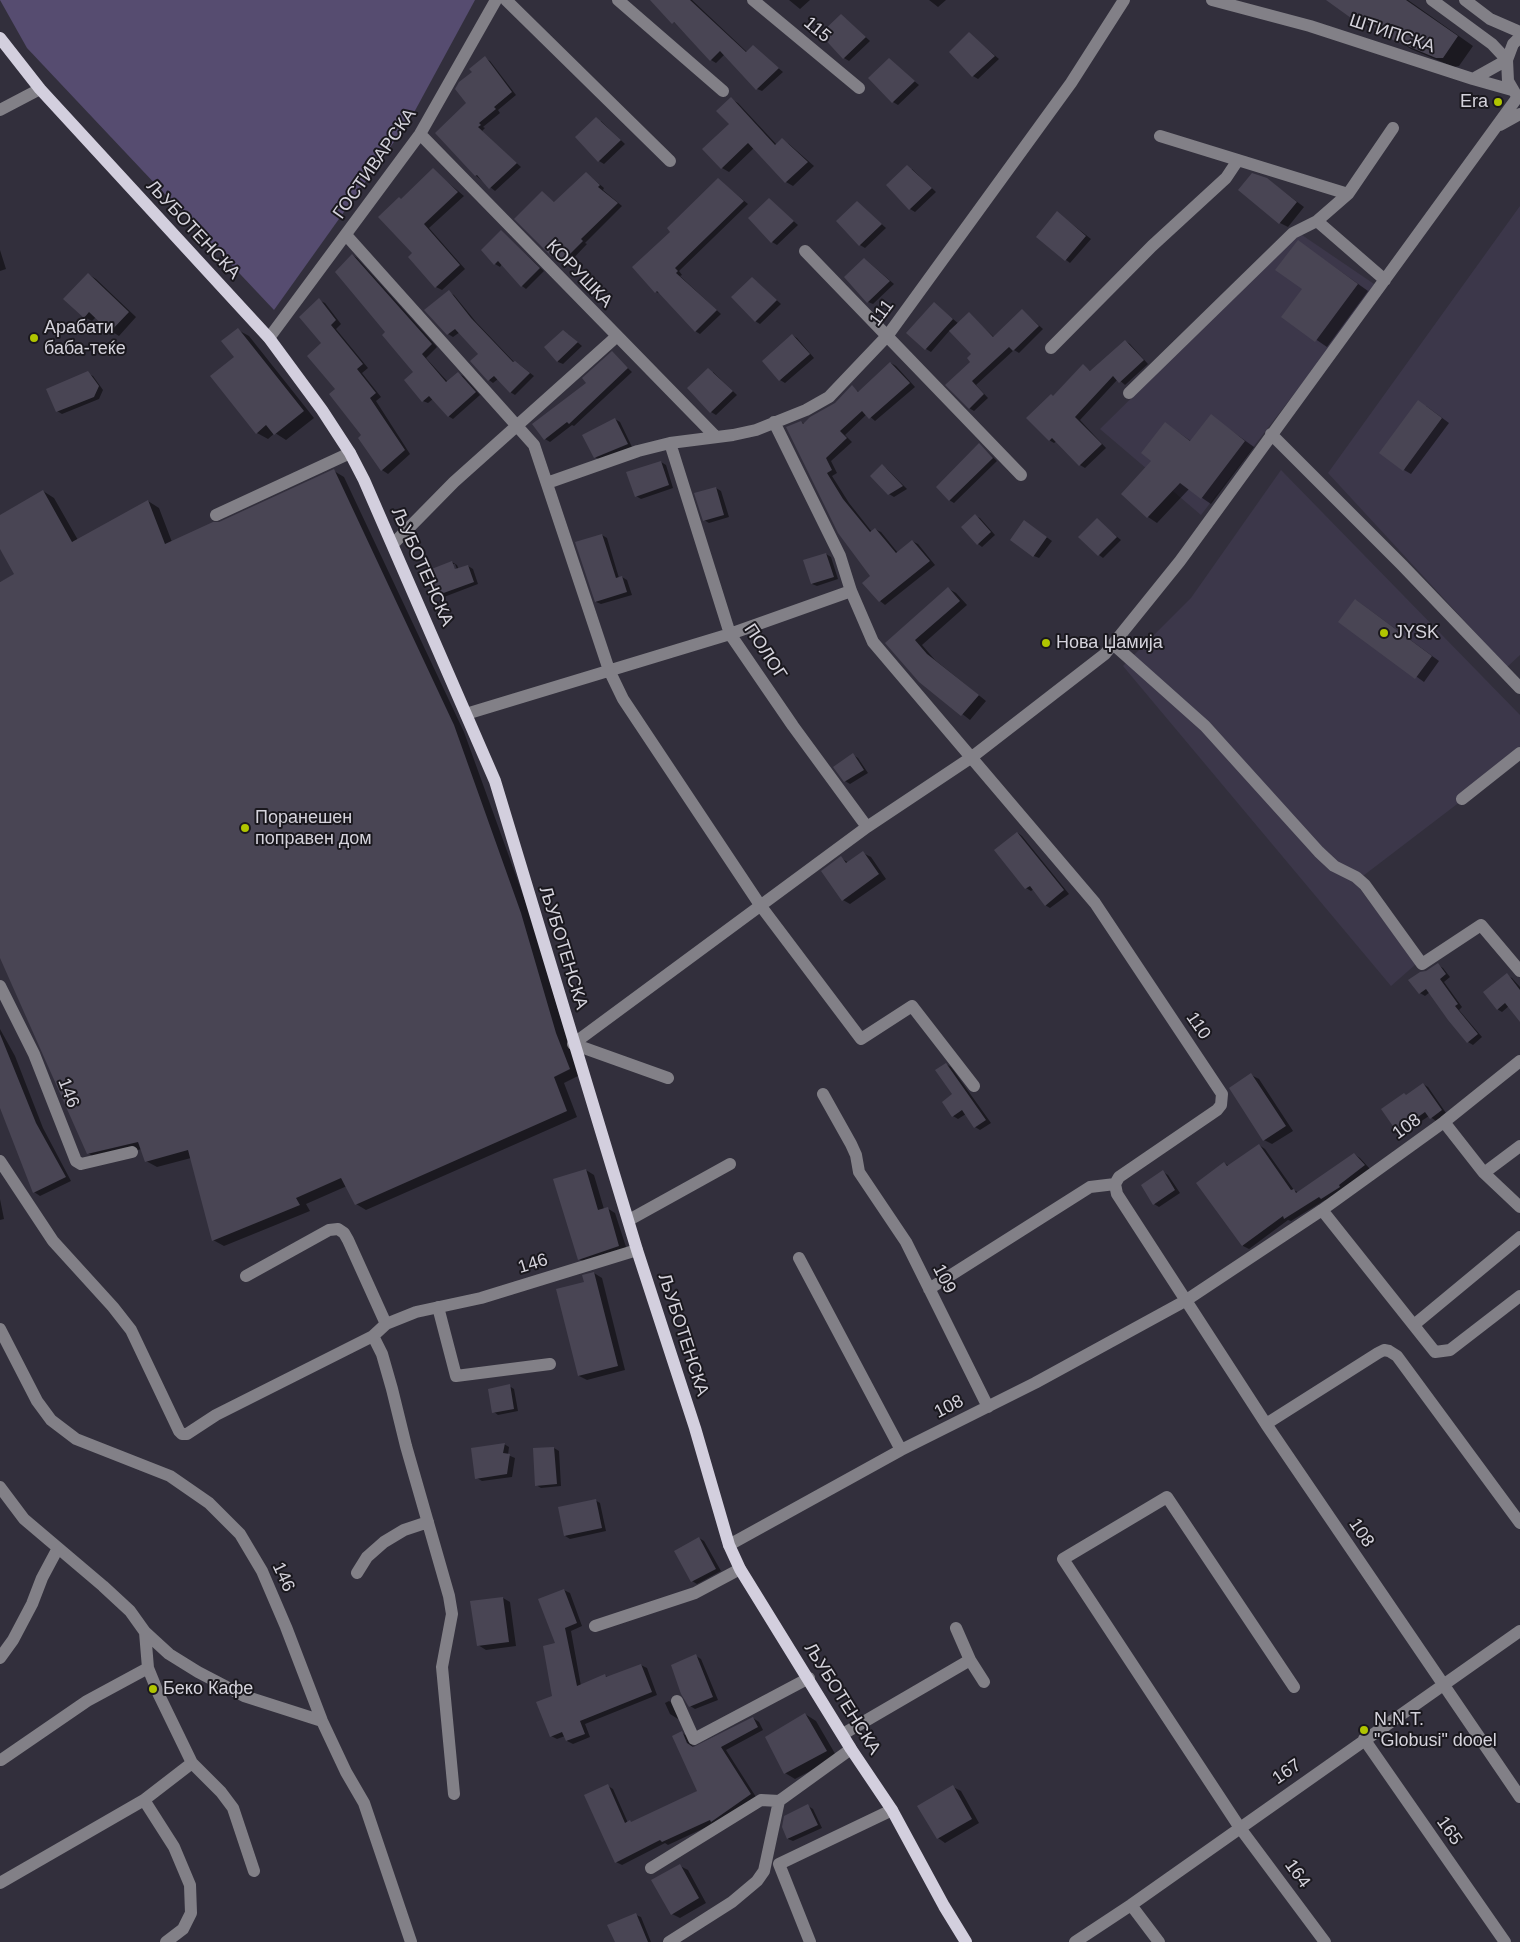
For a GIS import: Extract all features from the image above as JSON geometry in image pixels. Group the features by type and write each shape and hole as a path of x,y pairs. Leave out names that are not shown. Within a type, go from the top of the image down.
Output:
{"main road":[{"name":"ЉУБОТЕНСКА","path":"0,38 40,89 269,338 322,410 350,453 393,544 495,781 573,1044 695,1428 729,1545 740,1569 892,1810 944,1906 966,1942"}],"street":[{"name":"ГОСТИВАРСКА","path":"269,338 420,134 496,0"},
{"path":"506,0 670,162"},
{"path":"618,0 723,91"},
{"name":"115","path":"753,0 859,88"},
{"name":"111","path":"547,483 638,451 670,443 733,435 756,430 806,410 829,397 888,335 1071,83 1124,0"},
{"name":"ШТИПСКА","path":"1212,0 1310,26 1473,79 1516,95"},
{"path":"1432,0 1492,44 1507,60"},
{"path":"1465,0 1490,19 1520,32"},
{"path":"573,1044 867,827 972,757 1105,654 1180,561 1498,126 1516,95 1507,73 1507,60 1513,44 1520,36"},
{"path":"1473,79 1507,60"},
{"path":"0,110 40,89"},
{"path":"1498,126 1520,114"},
{"path":"1129,394 1292,233 1318,221 1348,194 1393,128"},
{"name":"КОРУШКА","path":"420,134 715,436"},
{"path":"1160,136 1348,194"},
{"path":"1051,348 1152,246 1226,178 1238,160"},
{"path":"1318,221 1385,280"},
{"path":"346,235 534,445 609,670 628,707 760,905 861,1039 912,1006 974,1086"},
{"path":"805,251 1021,475"},
{"path":"393,544 454,482 616,336"},
{"path":"774,422 837,549 851,591 873,642 972,757"},
{"path":"1271,434 1402,565 1520,688"},
{"name":"ПОЛОГ","path":"670,443 730,634 793,726 867,827"},
{"path":"216,514 350,453"},
{"path":"466,714 730,634 851,591"},
{"path":"1113,644 1206,726 1319,852 1334,866 1356,877 1365,885 1422,964 1481,925 1520,971"},
{"path":"1462,798 1520,753"},
{"name":"110","path":"972,757 1095,903 1222,1094 1221,1106 1119,1177 1116,1184"},
{"name":"146","path":"0,986 34,1054 78,1164 132,1152"},
{"path":"573,1044 668,1078"},
{"name":"108","path":"729,1545 901,1450 1088,1355 1185,1301 1322,1210 1444,1122 1520,1061"},
{"name":"109","path":"823,1094 851,1144 856,1155 859,1172 906,1242 988,1407"},
{"path":"1444,1122 1484,1173 1520,1207"},
{"path":"1484,1173 1520,1146"},
{"name":"146","path":"0,1161 53,1241 131,1330 182,1434 187,1434 216,1415 373,1336 386,1324 416,1312 481,1298 637,1250"},
{"path":"629,1220 730,1164"},
{"path":"929,1289 1090,1187 1116,1184 1117,1194 1185,1301"},
{"path":"1322,1210 1435,1352 1450,1350 1520,1296"},
{"path":"246,1276 329,1230 338,1229 344,1233 348,1240 386,1324"},
{"path":"1414,1324 1520,1237"},
{"path":"799,1258 901,1450"},
{"name":"108","path":"1185,1301 1266,1424 1520,1796"},
{"path":"438,1307 456,1376 550,1364"},
{"name":"146","path":"0,1329 37,1401 51,1420 76,1439 170,1476 209,1502 240,1534 262,1571 316,1702 322,1722 346,1772 364,1803 411,1942"},
{"path":"373,1336 382,1354 450,1596 452,1614 442,1667 454,1794"},
{"path":"1266,1424 1378,1353 1384,1350 1389,1351 1397,1356 1520,1523"},
{"path":"0,1487 24,1519 130,1611 145,1632 169,1654 198,1672 244,1696 322,1722"},
{"name":"164","path":"1294,1687 1167,1497 1063,1559 1240,1828 1325,1942"},
{"path":"357,1573 367,1557 384,1542 404,1530 428,1522"},
{"path":"0,1658 13,1640 32,1604 42,1578 58,1548"},
{"path":"595,1626 695,1593 740,1569"},
{"path":"956,1628 970,1660 984,1682"},
{"name":"167","path":"1075,1942 1131,1905 1364,1739 1520,1631"},
{"path":"145,1632 148,1668 192,1763 221,1792 233,1808 254,1871"},
{"path":"843,1734 970,1660"},
{"path":"1,1760 87,1701 148,1668"},
{"path":"677,1701 694,1740 809,1678"},
{"name":"165","path":"1364,1739 1505,1942"},
{"path":"651,1868 761,1800 779,1801 852,1749"},
{"path":"0,1882 144,1800 192,1763"},
{"path":"144,1800 174,1847 190,1885 191,1914 183,1929 166,1942"},
{"path":"669,1942 732,1902 757,1881 764,1871 779,1801"},
{"path":"810,1942 779,1864 892,1810"},
{"path":"1131,1905 1159,1942"}],"shaded area":[{"path":"0,0 475,0 411,118 274,310 27,48"},
{"path":"1520,206 1520,655 1507,667 1328,473"},
{"path":"1299,233 1377,286 1201,515 1100,429"},
{"path":"1281,470 1520,715 1520,756 1355,882 1416,964 1391,986 1123,666 1191,598"}],"building":[{"path":"650,0 690,0 746,52 753,45 779,68 756,90 720,51 710,61 674,22 672,24"},
{"path":"1326,0 1406,0 1458,36 1443,58 1436,58 1393,40 1355,13 1351,18"},
{"path":"841,14 866,37 843,59 820,34"},
{"path":"969,32 995,56 972,77 949,52"},
{"path":"485,56 512,92 494,107 496,109 479,123 481,125 478,127 517,163 489,189 435,133 466,103 455,89 459,82 472,72 469,69"},
{"path":"889,58 915,81 892,103 868,78"},
{"path":"731,97 775,145 782,138 808,162 785,183 748,143 721,169 702,149 729,124 716,111"},
{"path":"596,117 621,140 598,162 575,137"},
{"path":"907,165 932,188 909,210 886,185"},
{"path":"433,168 458,192 424,224 460,265 435,288 408,257 412,253 378,217 399,197 401,199"},
{"path":"586,172 600,185 598,187 618,203 581,239 583,241 563,261 555,252 551,256 514,219 542,191 554,202"},
{"path":"1252,173 1267,178 1297,202 1279,224 1238,190"},
{"path":"718,178 744,201 675,268 678,271 676,273 717,310 695,332 657,291 655,293 632,267 670,232 667,228"},
{"path":"769,198 794,221 771,243 748,218"},
{"path":"857,201 882,224 859,246 836,221"},
{"path":"1057,211 1086,236 1065,261 1036,237"},
{"path":"501,230 540,268 521,287 498,261 494,265 481,250"},
{"path":"1298,240 1358,284 1315,342 1281,317 1302,289 1275,270"},
{"path":"352,254 432,344 422,354 446,382 458,372 476,392 448,417 429,396 422,402 404,380 413,372 382,335 385,332 335,272"},
{"path":"864,258 890,281 867,303 844,277"},
{"path":"88,273 129,312 110,332 89,312 84,318 63,299"},
{"path":"752,277 777,300 755,322 731,297"},
{"path":"449,290 471,318 513,362 515,361 530,373 510,393 494,376 488,381 470,361 478,354 455,329 447,335 424,310"},
{"path":"319,298 336,320 331,325 363,364 357,369 376,393 370,398 405,450 381,471 358,438 361,435 329,394 335,389 307,356 321,343 299,317"},
{"path":"934,302 953,319 925,350 906,333"},
{"path":"1022,309 1039,326 1013,351 1009,347 972,381 984,394 969,409 945,385 970,362 967,358 971,354 949,331 969,312 993,337"},
{"path":"238,328 304,411 274,435 266,425 256,434 210,376 234,357 221,341"},
{"path":"563,330 578,342 557,362 544,347"},
{"path":"792,334 810,354 779,381 762,361"},
{"path":"1125,340 1144,360 1119,383 1113,376 1075,417 1102,444 1079,466 1052,438 1049,441 1026,418 1051,394 1053,396 1083,364 1090,371"},
{"path":"612,351 628,368 569,424 567,422 544,440 532,424 586,383 582,378"},
{"path":"890,362 910,383 869,419 862,411 840,431 847,438 826,458 832,470 827,473 843,499 870,532 875,528 896,553 912,540 930,561 879,602 862,583 870,576 838,533 786,427 801,421 803,424 810,417 835,403 852,385 858,392"},
{"path":"708,368 733,391 710,413 687,388"},
{"path":"88,371 99,386 94,397 56,412 46,389"},
{"path":"1418,400 1442,418 1403,471 1379,453"},
{"path":"1211,414 1245,441 1201,499 1180,483 1147,518 1121,494 1151,461 1141,453 1165,422 1190,441"},
{"path":"615,418 628,444 594,458 582,435"},
{"path":"979,443 993,458 949,501 936,487"},
{"path":"661,461 669,485 635,497 626,472"},
{"path":"882,464 903,486 888,495 870,476"},
{"name":"Поранешен поправен дом","path":"334,469 454,725 521,913 556,1033 570,1069 554,1077 567,1111 355,1205 341,1178 296,1198 300,1205 212,1241 188,1150 145,1162 138,1142 87,1154 0,958 0,582 14,574 0,549 0,515 43,490 72,542 148,500 165,544 213,522 219,522"},
{"path":"716,487 724,515 703,521 694,493"},
{"path":"975,514 991,532 977,545 961,527"},
{"path":"1097,518 1117,537 1098,556 1078,537"},
{"path":"1024,520 1047,537 1033,557 1010,540"},
{"path":"602,534 616,578 622,576 627,592 595,602 575,542"},
{"path":"826,553 834,577 811,584 803,560"},
{"path":"452,561 455,569 468,565 474,582 438,595 429,570"},
{"path":"948,587 960,601 915,640 927,654 979,695 961,716 919,682 885,643"},
{"path":"1355,599 1432,656 1415,679 1338,622"},
{"path":"853,753 864,770 844,782 833,767"},
{"path":"1017,832 1064,890 1045,906 1030,886 1025,889 994,850"},
{"path":"863,851 879,874 842,901 821,871 841,856 846,863"},
{"path":"1438,963 1446,974 1440,979 1458,1004 1455,1006 1478,1034 1467,1043 1426,989 1419,994 1408,980"},
{"path":"1507,973 1520,990 1520,1022 1505,1003 1497,1010 1483,992"},
{"path":"0,1034 36,1123 66,1177 33,1193 0,1108"},
{"path":"946,1063 986,1120 974,1128 962,1110 952,1117 942,1102 952,1094 935,1070"},
{"path":"1251,1073 1286,1126 1263,1141 1229,1088"},
{"path":"1423,1083 1442,1110 1430,1119 1425,1112 1397,1132 1381,1109"},
{"path":"1259,1144 1291,1190 1294,1189 1296,1193 1354,1153 1365,1165 1339,1185 1340,1187 1321,1199 1319,1197 1284,1219 1283,1216 1242,1246 1196,1183 1224,1162 1227,1166"},
{"path":"586,1169 598,1210 608,1207 619,1246 578,1260 553,1179"},
{"path":"1163,1170 1175,1190 1153,1205 1141,1185"},
{"path":"594,1272 618,1366 578,1376 556,1289 584,1282 582,1275"},
{"path":"510,1384 514,1409 492,1413 488,1389"},
{"path":"505,1443 503,1453 510,1454 507,1474 475,1479 471,1448"},
{"path":"554,1447 557,1484 535,1486 533,1448"},
{"path":"596,1499 602,1528 564,1536 558,1507"},
{"path":"699,1537 716,1569 691,1582 674,1551"},
{"path":"564,1589 577,1623 565,1628 577,1686 605,1674 606,1677 641,1664 652,1692 580,1721 585,1734 566,1741 562,1732 550,1737 536,1702 552,1696 543,1646 555,1643 538,1599"},
{"path":"503,1597 509,1642 477,1646 470,1601"},
{"path":"696,1654 713,1697 689,1707 681,1694 671,1665"},
{"path":"805,1713 827,1751 784,1774 765,1737"},
{"path":"753,1717 758,1727 721,1747 751,1794 711,1822 710,1820 662,1842 660,1840 615,1863 584,1795 608,1784 625,1823 630,1820 631,1822 697,1791 672,1736 682,1731 687,1743 693,1747"},
{"path":"953,1785 972,1819 937,1839 917,1806"},
{"path":"808,1804 818,1825 787,1839 782,1827 784,1816"},
{"path":"680,1864 699,1898 671,1915 651,1880"},
{"path":"636,1913 648,1942 615,1942 607,1925"}],"place":[{"name":"Era","path":"1498,102"},
{"name":"Арабати баба-теќе","path":"34,338"},
{"name":"JYSK","path":"1384,633"},
{"name":"Нова Џамија","path":"1046,643"},
{"name":"Поранешен поправен дом","path":"245,828"},
{"name":"Беко Кафе","path":"153,1689"},
{"name":"N.N.T. \"Globusi\" dooel","path":"1364,1730"}]}
